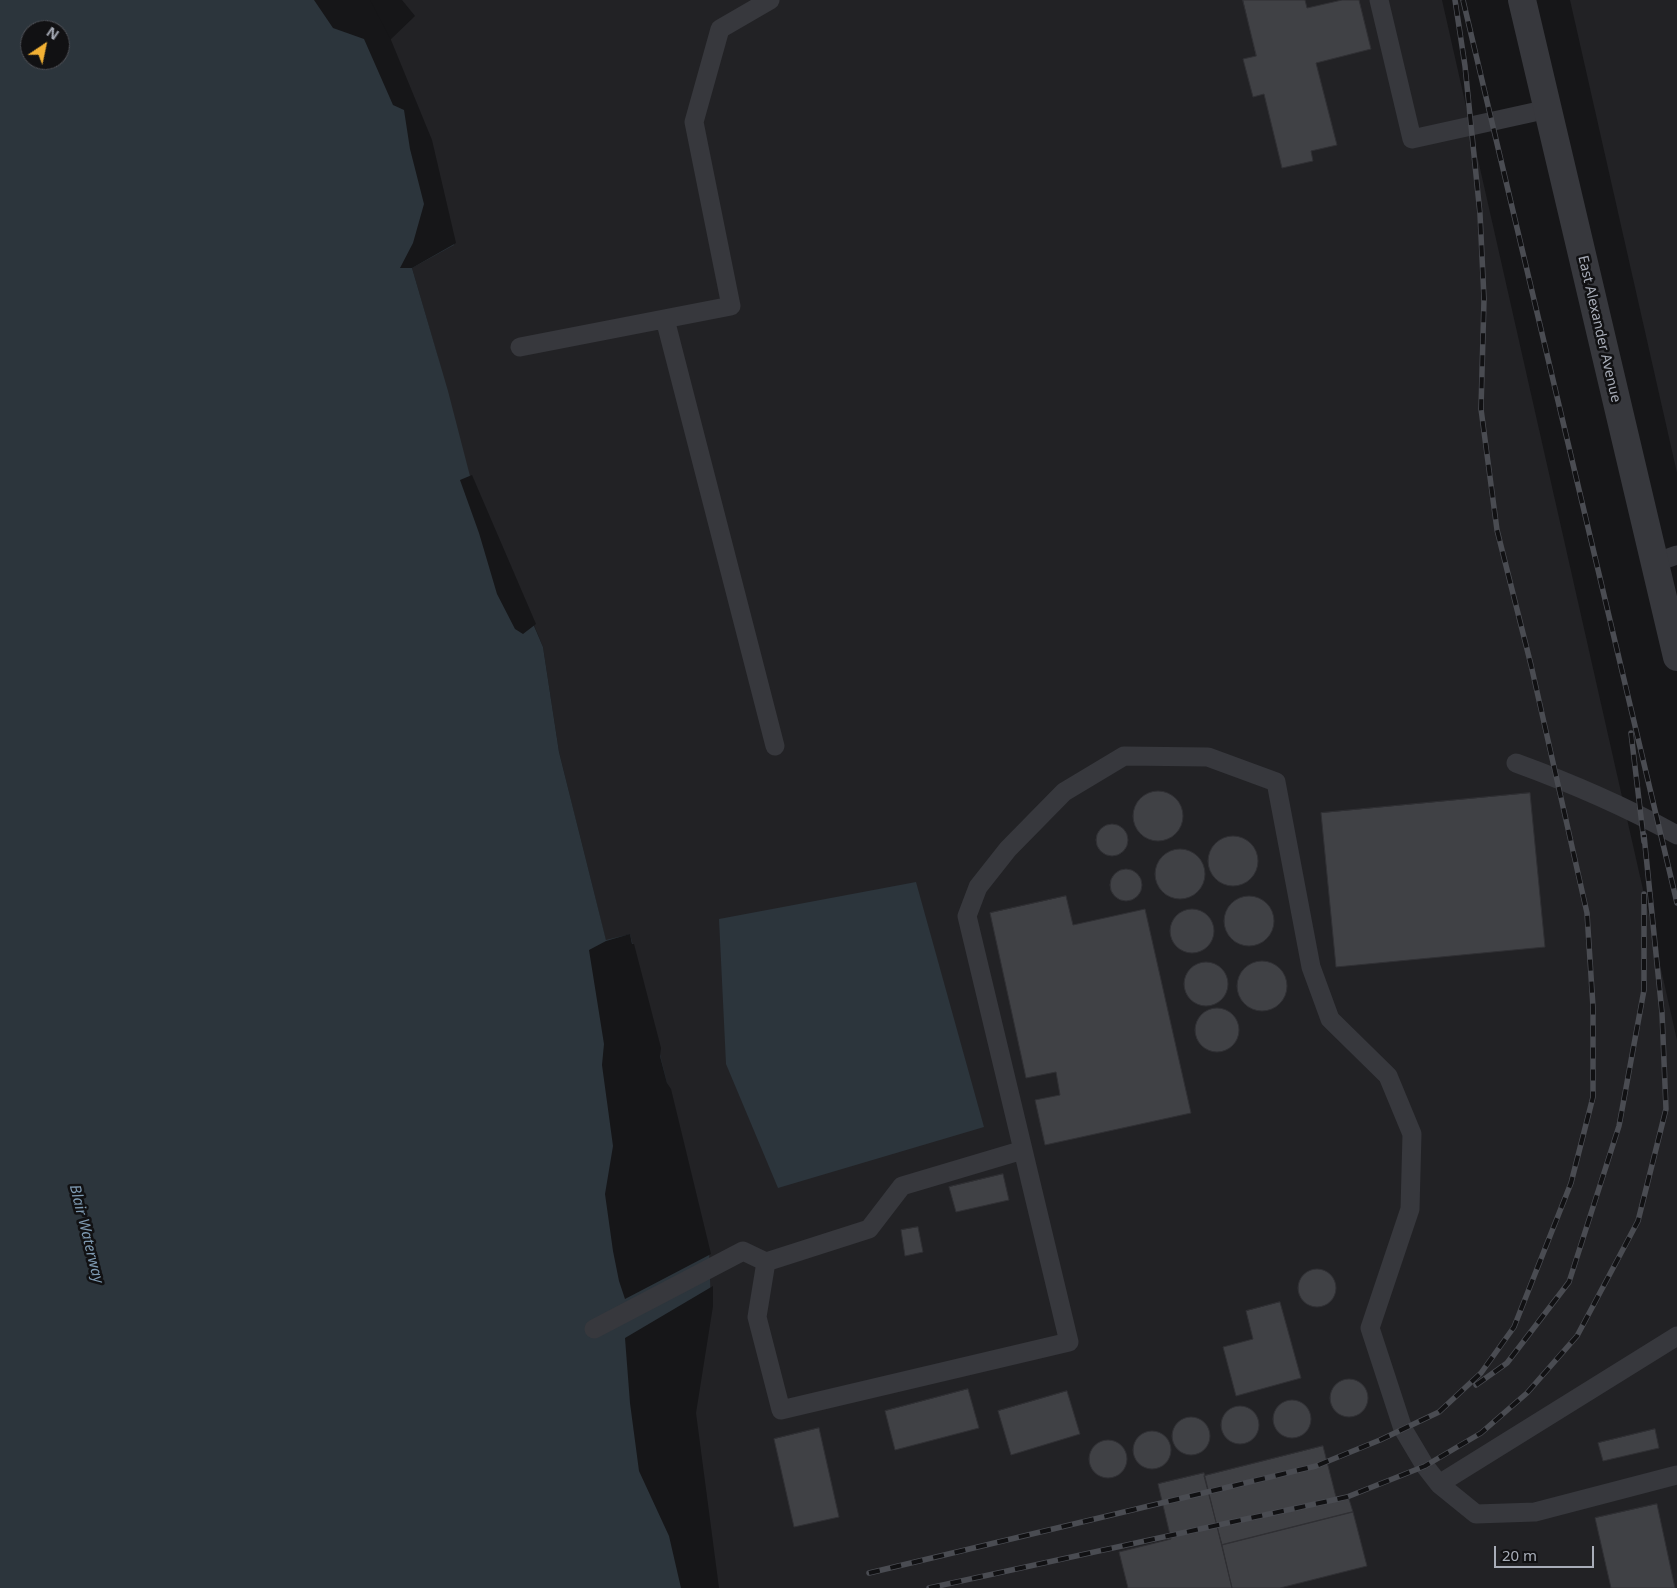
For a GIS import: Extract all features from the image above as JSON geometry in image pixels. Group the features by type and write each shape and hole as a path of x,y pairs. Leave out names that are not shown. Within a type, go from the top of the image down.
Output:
{"street":[{"name":"East Alexander Avenue","path":"1522,0 1548,109 1665,559 1677,657"}],"lane":[{"path":"520,347 731,306 694,122 720,29 770,0"},
{"path":"1379,0 1412,139 1548,109"},
{"path":"664,319 775,746"},
{"path":"766,1262 757,1318 781,1410 1069,1342 967,916 978,887 1008,849 1064,792 1124,756 1208,757 1276,782 1311,967 1330,1019 1388,1076 1412,1134 1410,1209 1370,1328 1403,1429 1425,1466 1439,1484 1476,1514 1535,1512 1677,1475"},
{"path":"1516,763 1557,778 1642,816 1677,835"},
{"path":"594,1329 743,1251 766,1262 869,1229 902,1186 1023,1150"},
{"path":"1439,1484 1677,1336"}],"shaded area":[{"path":"402,0 1442,0 1677,1040 1677,1588 717,1588 694,1413 667,1083 629,934 606,941 559,752 543,647 527,608 355,343 438,358 412,268 389,41 415,16"},
{"path":"1570,0 1677,0 1677,473"}],"water":[{"name":"Blair Waterway","path":"0,0 367,0 454,245 412,268 448,391 470,476 543,647 559,752 606,940 630,934 709,1251 711,1306 694,1413 717,1588 0,1588"},
{"path":"916,882 984,1127 778,1188 726,1064 719,919"}],"pier":[{"path":"314,0 370,0 391,40 432,140 456,243 412,268 400,268 413,243 424,204 410,149 404,110 393,105 364,39 333,28"},
{"path":"472,475 536,624 523,634 515,629 497,594 479,533 460,480"},
{"path":"630,934 661,1048 660,1056 667,1083 671,1089 711,1254 625,1299 613,1251 605,1194 613,1146 602,1065 604,1044 589,950 606,941"},
{"path":"713,1286 713,1306 696,1413 719,1588 681,1588 669,1536 639,1471 630,1403 625,1338"}],"building":[{"path":"1243,0 1305,0 1307,8 1342,0 1359,0 1371,49 1316,63 1337,145 1311,151 1313,161 1282,168 1264,94 1253,97 1243,59 1256,56"},
{"path":"1153,791 1163,791 1176,798 1183,811 1183,821 1176,834 1163,841 1153,841 1144,837 1137,830 1133,821 1133,811 1137,802 1144,795"},
{"path":"1530,793 1545,947 1336,967 1321,813"},
{"path":"1112,824 1118,825 1123,829 1127,834 1127,846 1123,851 1118,855 1112,856 1106,855 1101,851 1097,846 1096,840 1097,834 1101,829 1106,825"},
{"path":"1228,836 1238,836 1251,843 1258,856 1258,866 1251,879 1238,886 1228,886 1219,882 1212,875 1208,866 1208,856 1212,847 1219,840"},
{"path":"1175,849 1185,849 1198,856 1205,869 1205,879 1198,892 1185,899 1175,899 1166,895 1159,888 1155,879 1155,869 1159,860 1166,853"},
{"path":"1126,869 1132,870 1137,874 1141,879 1141,891 1137,896 1132,900 1126,901 1120,900 1115,896 1111,891 1110,885 1111,879 1115,874 1120,870"},
{"path":"1066,896 1073,925 1145,909 1191,1113 1045,1145 1035,1100 1060,1095 1056,1072 1026,1078 990,913"},
{"path":"1244,896 1254,896 1267,903 1274,916 1274,926 1267,939 1254,946 1244,946 1235,942 1228,935 1224,926 1224,916 1228,907 1235,900"},
{"path":"1192,909 1204,913 1210,919 1214,931 1210,943 1204,949 1192,953 1180,949 1174,943 1170,931 1174,919 1180,913"},
{"path":"1257,961 1267,961 1280,968 1287,981 1287,991 1280,1004 1267,1011 1257,1011 1248,1007 1241,1000 1237,991 1237,981 1241,972 1248,965"},
{"path":"1206,962 1218,966 1224,972 1228,984 1224,996 1218,1002 1206,1006 1194,1002 1188,996 1184,984 1188,972 1194,966"},
{"path":"1217,1008 1229,1012 1235,1018 1239,1030 1235,1042 1229,1048 1217,1052 1205,1048 1199,1042 1195,1030 1199,1018 1205,1012"},
{"path":"1003,1174 1009,1200 956,1212 949,1187"},
{"path":"918,1227 923,1252 905,1256 901,1230"},
{"path":"1317,1269 1331,1274 1336,1288 1331,1302 1317,1307 1303,1302 1298,1288 1303,1274"},
{"path":"1280,1302 1301,1378 1236,1396 1223,1347 1253,1339 1246,1311"},
{"path":"1349,1379 1363,1384 1368,1398 1363,1412 1349,1417 1335,1412 1330,1398 1335,1384"},
{"path":"968,1389 979,1428 895,1450 885,1411"},
{"path":"1067,1391 1080,1434 1011,1455 998,1411"},
{"path":"1292,1400 1306,1405 1311,1419 1306,1433 1292,1438 1278,1433 1273,1419 1278,1405"},
{"path":"1240,1406 1254,1411 1259,1425 1254,1439 1240,1444 1226,1439 1221,1425 1226,1411"},
{"path":"1191,1417 1205,1422 1210,1436 1205,1450 1191,1455 1177,1450 1172,1436 1177,1422"},
{"path":"819,1428 839,1517 794,1527 774,1439"},
{"path":"1655,1429 1659,1448 1603,1461 1598,1443"},
{"path":"1152,1431 1166,1436 1171,1450 1166,1464 1152,1469 1138,1464 1133,1450 1138,1436"},
{"path":"1108,1440 1122,1445 1127,1459 1122,1473 1108,1478 1094,1473 1089,1459 1094,1445"},
{"path":"1323,1446 1337,1501 1349,1499 1353,1512 1222,1545 1204,1476"},
{"path":"1204,1473 1232,1588 1128,1588 1119,1552 1171,1539 1158,1484"},
{"path":"1657,1504 1675,1588 1611,1588 1595,1518"},
{"path":"1353,1512 1367,1566 1280,1588 1232,1588 1222,1545"}],"railway":[{"path":"869,1573 1316,1466 1380,1440 1439,1412 1481,1373 1514,1327 1571,1183 1593,1097 1593,1007 1587,913 1531,665 1497,530 1481,409 1484,299 1480,214 1465,66 1455,0"},
{"path":"1463,0 1677,903"},
{"path":"1631,733 1644,842"},
{"path":"929,1588 1347,1497 1425,1466 1481,1433 1527,1393 1577,1336 1638,1221 1666,1109 1662,1013 1644,835"},
{"path":"1476,1385 1507,1363 1569,1282 1619,1126 1644,990 1644,894"}]}
